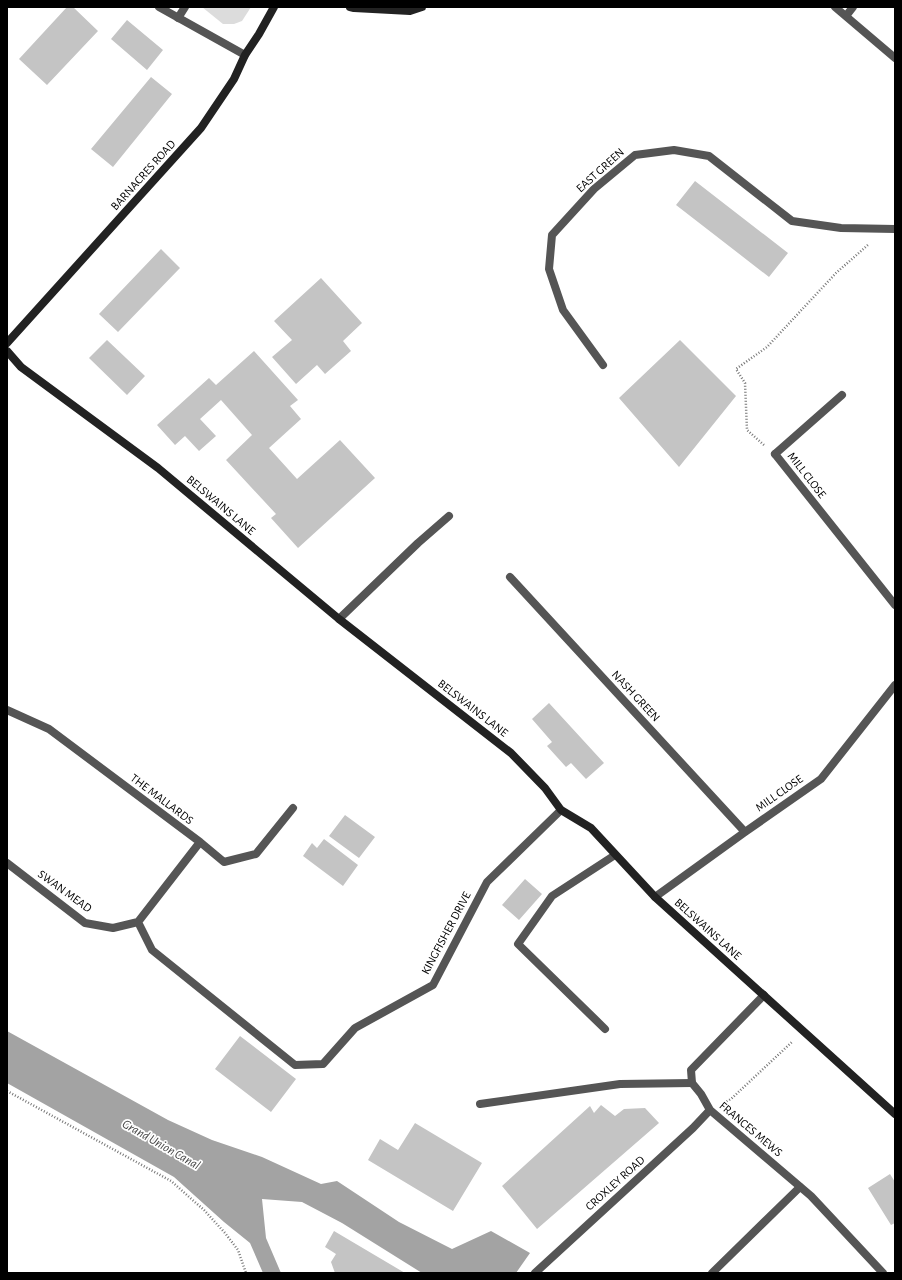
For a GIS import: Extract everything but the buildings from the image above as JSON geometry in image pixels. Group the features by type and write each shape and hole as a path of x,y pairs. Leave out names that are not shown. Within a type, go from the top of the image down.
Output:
{"street":[{"path":"159,7 245,55"},
{"path":"178,18 185,7"},
{"name":"BARNACRES ROAD","path":"7,343 201,128 234,79 245,55 260,34 274,7"},
{"path":"350,7 410,11 422,7"},
{"path":"835,7 895,58"},
{"path":"846,16 853,7"},
{"name":"EAST GREEN","path":"603,365 563,310 549,269 552,235 594,189 635,155 674,150 709,156 792,221 841,228 895,229"},
{"name":"BELSWAINS LANE","path":"7,351 21,367 158,468 340,619 511,753 545,788 561,810 590,828 655,897 895,1114"},
{"path":"775,454 842,395"},
{"name":"MILL CLOSE","path":"775,454 895,605"},
{"path":"340,619 418,543 449,516"},
{"name":"NASH GREEN","path":"510,577 745,832"},
{"name":"MILL CLOSE","path":"655,897 821,778 895,685"},
{"name":"THE MALLARDS","path":"7,710 50,729 200,842 224,862 256,854 293,808"},
{"name":"KINGFISHER DRIVE","path":"138,922 152,950 295,1065 323,1064 355,1028 433,984 487,882 561,810"},
{"path":"138,922 200,842"},
{"path":"605,1029 518,944 552,896 615,855"},
{"name":"SWAN MEAD","path":"7,863 86,922 113,928 138,922"},
{"path":"480,1104 620,1084 692,1083 691,1070 764,995"},
{"name":"FRANCES MEWS","path":"692,1083 710,1110 811,1196 883,1273"},
{"name":"CROXLEY ROAD","path":"535,1273 687,1134 710,1110"},
{"path":"712,1273 800,1187"}],"path":[{"path":"775,454 747,430 745,383 736,369 767,347 836,274 883,229"},
{"path":"710,1110 732,1099 804,1031"},
{"path":"7,1091 172,1181 204,1210 225,1233 238,1250 246,1273"}],"shaded area":[{"path":"202,7 251,7 242,21 234,24 223,24"}],"water":[{"name":"Grand Union Canal","path":"7,1031 168,1120 212,1140 262,1157 321,1184 337,1181 399,1222 452,1249 491,1231 530,1253 516,1273 422,1273 342,1223 302,1202 262,1199 266,1238 281,1273 263,1273 250,1243 174,1177 7,1083"}]}
